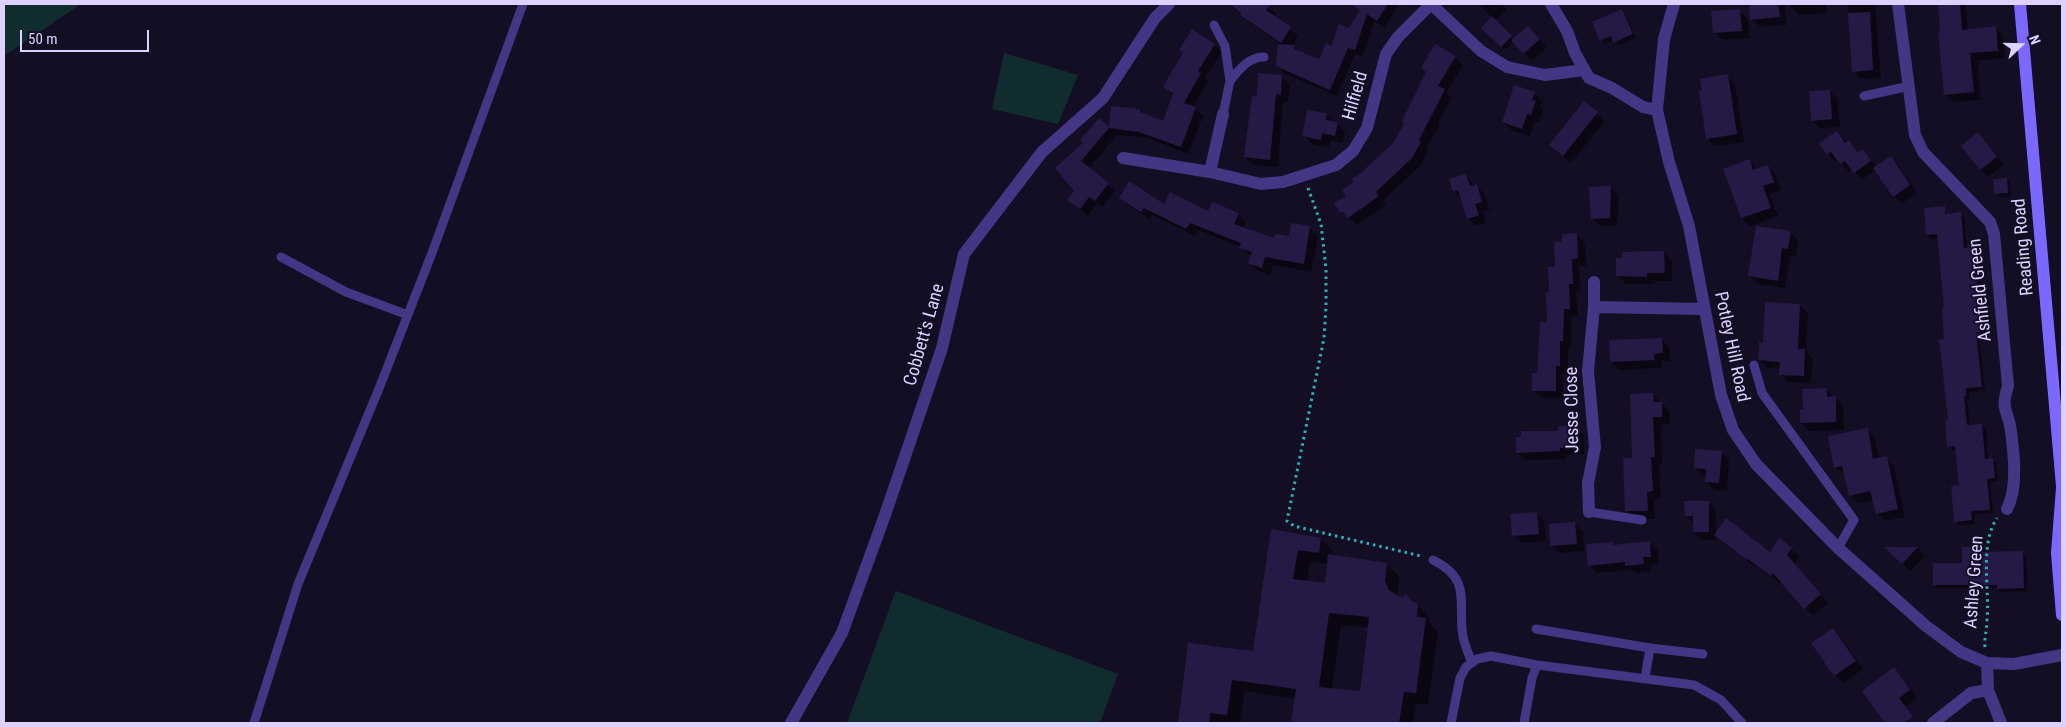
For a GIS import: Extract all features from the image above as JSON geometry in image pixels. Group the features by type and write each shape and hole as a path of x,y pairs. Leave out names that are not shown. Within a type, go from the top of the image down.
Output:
{"main road":[{"name":"Reading Road","path":"2020,4 2062,487 2057,553 2062,615"}],"street":[{"name":"Cobbett's Lane","path":"791,723 842,633 885,515 942,348 964,254 1042,152 1103,98 1155,18 1170,4"},
{"name":"Hilfield","path":"1123,158 1210,172 1261,184 1283,182 1336,165 1353,151 1367,128 1386,54 1398,37 1431,4 1481,51 1506,67 1545,75 1584,70"},
{"path":"1551,4 1567,31 1589,78 1612,88 1643,107 1658,110"},
{"name":"Potley Hill Road","path":"1674,4 1664,39 1658,110 1669,162 1689,226 1721,395 1733,430 1756,464 1838,548 1926,626 1961,652 1987,663 2014,664 2062,655"},
{"name":"Ashfield Green","path":"1898,4 1915,135 1923,152 1990,222 1994,234 2008,386 2003,403 2010,430 2013,464 2012,499 2007,509"},
{"path":"1210,172 1223,114"},
{"name":"Jesse Close","path":"1589,512 1588,483 1595,447 1588,371 1594,307 1594,282"},
{"path":"1594,307 1704,309"},
{"path":"1987,663 1988,690 2001,723"},
{"path":"1933,723 1971,693 1988,690"}],"lane":[{"path":"254,723 298,584 408,315 523,4"},
{"path":"1214,25 1225,46 1230,81 1223,114"},
{"path":"1230,81 1243,65 1257,57 1264,57"},
{"path":"1864,96 1910,86"},
{"path":"281,258 346,292 408,315"},
{"path":"1754,365 1762,393 1854,520 1838,548"},
{"path":"1589,512 1642,520"},
{"path":"1434,560 1449,568 1457,580 1461,593 1463,638 1472,663"},
{"path":"1536,629 1650,648 1703,654"},
{"path":"1645,678 1650,648"},
{"path":"1451,723 1460,678 1466,668 1477,659 1491,656 1694,685 1721,700 1742,723"},
{"path":"1524,723 1532,678 1537,664"}],"path":[{"path":"1304,176 1321,224 1326,269 1326,306 1324,338 1287,521 1294,526 1395,548 1434,560"},
{"name":"Ashley Green","path":"1987,663 1984,639 1988,619 1988,547 1994,522 2000,513 2007,509"}],"green space":[{"path":"4,4 81,4 4,56"},
{"path":"1004,53 1078,75 1058,124 992,109"},
{"path":"896,591 1118,674 1100,723 847,723"}],"building":[{"path":"1229,4 1271,4 1266,10 1291,27 1281,43 1240,15 1241,13"},
{"path":"1351,4 1388,4 1377,21 1367,14 1355,50 1348,48 1330,90 1276,66 1278,44 1294,45 1294,49 1319,59 1326,43 1331,46 1339,24 1349,28 1360,10"},
{"path":"1749,4 1778,4 1780,17 1750,20"},
{"path":"1938,4 1960,4 1962,30 1996,26 1998,51 1970,53 1974,92 1944,95 1938,31 1940,31"},
{"path":"1622,9 1633,34 1613,43 1611,36 1600,41 1592,22"},
{"path":"1740,9 1742,31 1713,33 1711,11"},
{"path":"1870,12 1873,70 1852,72 1848,13"},
{"path":"1492,16 1512,36 1501,47 1481,28"},
{"path":"1528,26 1540,39 1523,54 1511,40"},
{"path":"1192,29 1215,44 1198,71 1201,73 1184,103 1196,107 1181,147 1139,132 1109,128 1081,161 1109,183 1095,201 1089,197 1080,209 1067,200 1074,191 1055,168 1083,143 1080,140 1099,118 1109,127 1111,106 1140,109 1140,112 1163,121 1173,93 1163,87 1183,52 1179,50"},
{"path":"1435,44 1456,56 1438,86 1445,89 1419,140 1421,142 1412,158 1376,192 1379,196 1348,218 1343,212 1340,212 1334,203 1346,196 1342,190 1354,182 1352,179 1392,144 1403,126 1404,122 1402,121 1426,72 1421,68"},
{"path":"1258,73 1282,75 1281,95 1276,94 1270,160 1244,157 1252,96 1257,97"},
{"path":"1728,74 1737,134 1706,139 1699,91 1702,90 1700,79"},
{"path":"1514,85 1535,92 1532,100 1536,101 1531,115 1527,114 1522,129 1502,122"},
{"path":"1830,90 1832,119 1811,121 1809,91"},
{"path":"1584,101 1598,112 1563,156 1549,145"},
{"path":"1307,110 1327,113 1326,120 1338,122 1335,136 1322,133 1321,140 1302,136"},
{"path":"1837,131 1845,143 1849,140 1857,152 1863,149 1871,161 1854,173 1845,161 1840,164 1831,152 1827,155 1819,143"},
{"path":"1978,132 1997,157 1980,170 1961,146"},
{"path":"1891,156 1910,185 1893,197 1873,168"},
{"path":"1749,159 1753,170 1768,165 1774,182 1763,186 1771,208 1741,218 1723,169"},
{"path":"1466,174 1470,186 1477,184 1482,202 1475,204 1479,215 1467,219 1458,190 1453,192 1449,179"},
{"path":"2007,178 2008,193 1994,194 1993,179"},
{"path":"1129,181 1164,204 1170,192 1208,211 1212,202 1239,213 1234,224 1274,238 1275,234 1289,236 1291,223 1310,226 1304,264 1265,257 1262,268 1248,263 1252,252 1239,248 1241,243 1190,223 1186,229 1144,208 1141,212 1119,198"},
{"path":"1611,186 1610,218 1591,219 1589,187"},
{"path":"1945,206 1945,214 1961,212 1964,248 1975,247 1981,332 1976,332 1982,387 1966,388 1966,396 1964,396 1967,425 1982,424 1985,459 1993,458 1995,478 1987,479 1990,510 1971,511 1972,520 1954,522 1951,486 1959,485 1955,446 1947,447 1945,420 1948,419 1939,340 1944,339 1942,308 1944,308 1937,234 1926,235 1924,208"},
{"path":"1756,226 1791,231 1788,249 1782,248 1778,281 1748,276"},
{"path":"1577,233 1578,258 1572,259 1573,284 1569,284 1570,309 1564,309 1563,341 1560,341 1560,366 1556,366 1556,391 1532,391 1532,373 1537,373 1540,322 1547,322 1546,292 1549,292 1548,267 1555,267 1554,242 1562,241 1562,234"},
{"path":"1664,251 1665,273 1647,273 1647,277 1616,276 1616,258 1622,258 1622,252"},
{"path":"1765,302 1800,304 1798,349 1805,349 1804,376 1779,375 1780,362 1758,360 1759,342 1763,343"},
{"path":"1662,338 1663,353 1654,354 1655,360 1610,362 1609,340"},
{"path":"1827,388 1827,397 1836,396 1836,422 1800,423 1800,409 1803,409 1802,389"},
{"path":"1653,393 1654,402 1662,402 1662,417 1653,417 1655,457 1651,457 1653,491 1647,492 1648,511 1625,511 1623,458 1632,458 1630,394"},
{"path":"1558,426 1577,426 1577,448 1560,448 1560,451 1516,453 1516,437 1521,437 1521,431 1558,431"},
{"path":"1868,428 1873,459 1887,456 1898,509 1876,514 1870,491 1849,496 1842,466 1834,468 1828,436"},
{"path":"1695,449 1722,451 1719,483 1705,482 1706,469 1694,468"},
{"path":"1684,501 1709,501 1709,532 1693,532 1693,516 1685,516"},
{"path":"1537,512 1539,534 1512,536 1510,514"},
{"path":"1726,518 1770,552 1779,538 1792,548 1787,555 1821,594 1804,609 1773,573 1771,576 1714,535"},
{"path":"1575,522 1577,544 1550,546 1549,524"},
{"path":"1271,529 1321,538 1319,553 1298,550 1293,579 1325,583 1328,554 1387,563 1385,581 1389,590 1402,598 1406,594 1411,601 1418,604 1417,617 1426,618 1416,693 1404,692 1399,723 1291,723 1296,689 1232,680 1227,715 1210,713 1209,723 1178,723 1188,643 1253,651","holes":["1329,613 1369,617 1360,691 1319,687"]},
{"path":"1650,541 1651,557 1643,557 1644,564 1625,566 1625,562 1588,566 1586,544 1613,542 1613,545"},
{"path":"1884,547 1918,547 1902,564"},
{"path":"1962,547 1983,547 1983,552 2023,551 2024,588 1997,589 1997,585 1933,585 1933,563 1962,563"},
{"path":"1833,628 1856,661 1834,676 1811,643"},
{"path":"1894,667 1910,690 1899,698 1913,717 1903,723 1885,723 1862,691"}]}
